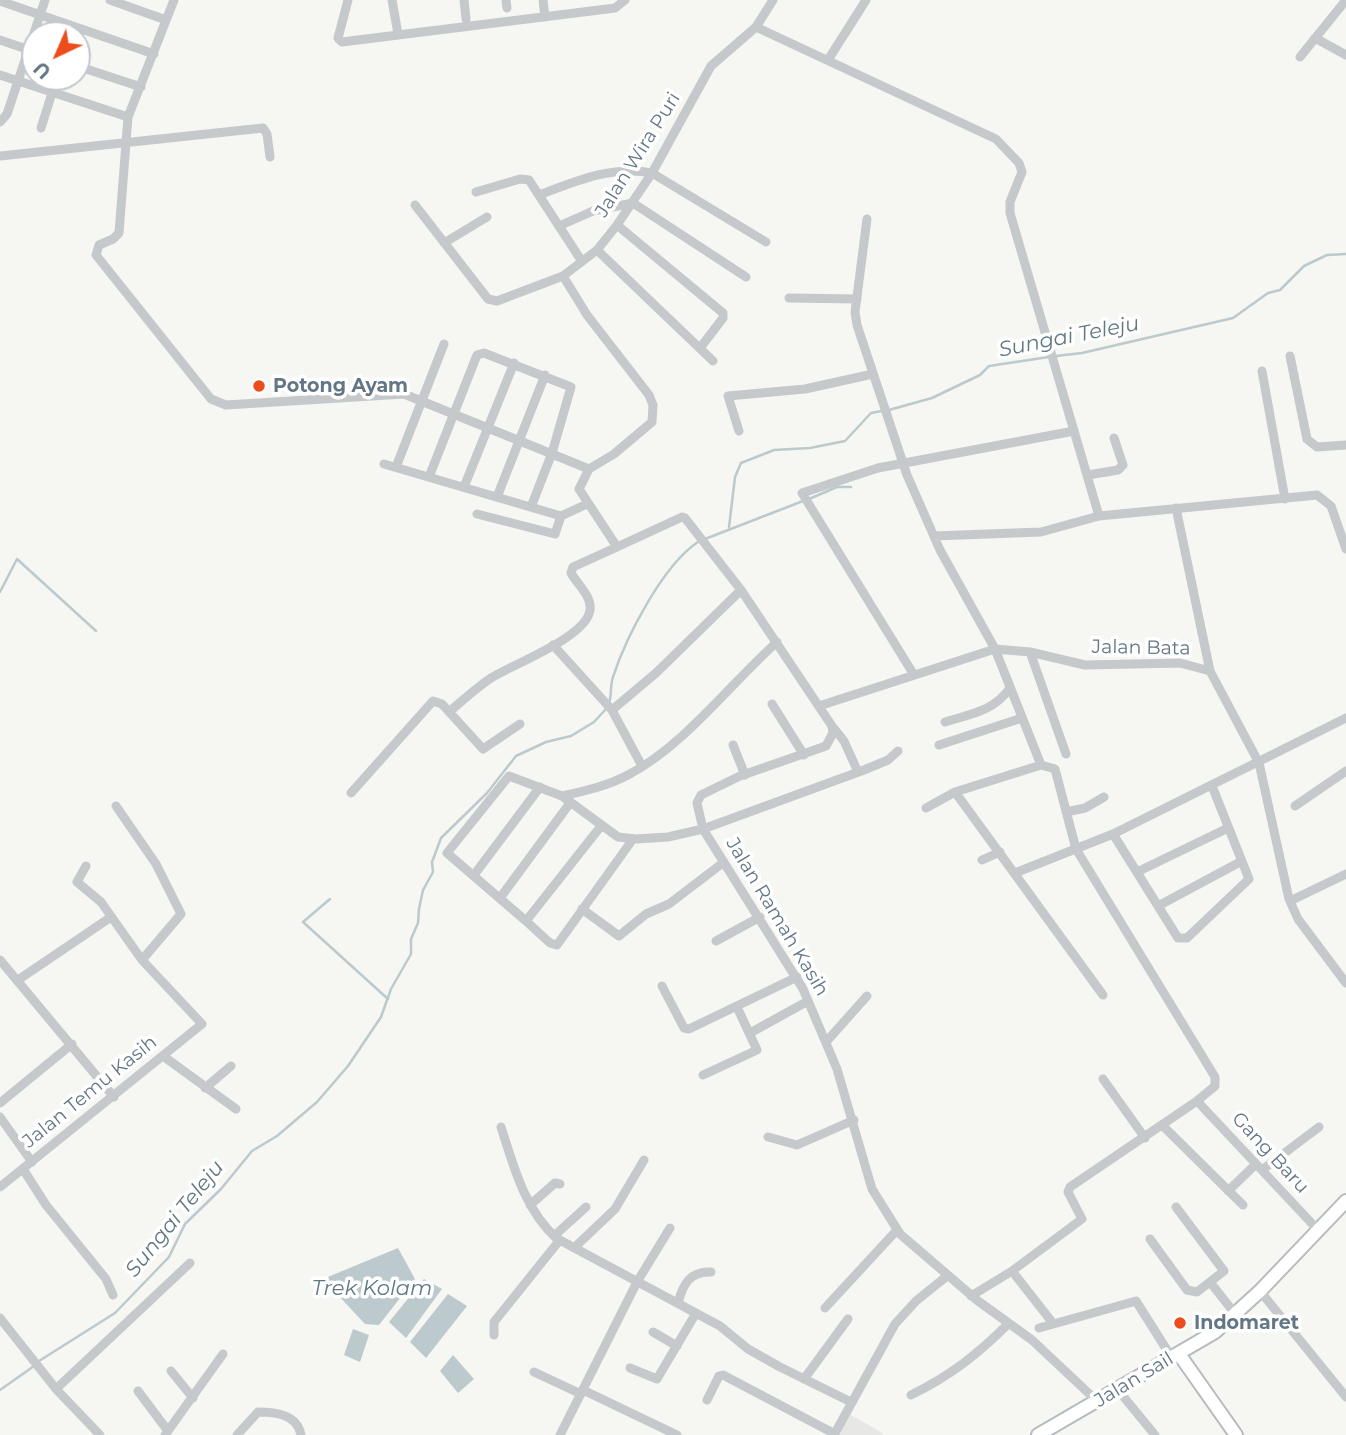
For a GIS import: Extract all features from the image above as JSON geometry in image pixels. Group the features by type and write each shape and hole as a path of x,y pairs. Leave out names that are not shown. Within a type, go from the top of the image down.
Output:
{"street":[{"path":"38,21 45,0"},
{"path":"110,0 166,19"},
{"path":"174,0 128,117 119,233 99,245 96,255 211,399 226,405 404,394 589,470"},
{"path":"348,0 339,41 615,8 625,0"},
{"path":"392,0 398,34"},
{"path":"464,0 466,19"},
{"path":"543,0 545,17"},
{"name":"Jalan Wira Puri","path":"563,276 580,260 597,250 634,203 712,66 756,27 773,0"},
{"path":"828,60 866,0"},
{"path":"1300,57 1342,11 1346,0"},
{"path":"0,1 154,54"},
{"path":"756,27 986,133 1019,163 1022,178 1009,207 1099,516"},
{"path":"1315,38 1346,55"},
{"path":"0,40 21,47"},
{"path":"91,71 141,87"},
{"path":"0,122 21,72"},
{"path":"0,75 128,117"},
{"path":"41,128 52,93"},
{"path":"0,156 263,128 267,134 270,157"},
{"path":"539,195 609,172 631,169 652,173 766,242"},
{"path":"476,192 520,179 529,180 580,260"},
{"path":"559,226 593,211 634,203 746,276"},
{"path":"415,205 493,301 563,276 587,315 621,356 653,405 652,422 614,454 589,470 555,534 477,514"},
{"path":"444,243 487,217"},
{"path":"867,219 857,299 857,325 904,464 934,536 995,649 1041,765"},
{"path":"617,225 723,313 723,318 700,348"},
{"path":"597,250 713,361"},
{"path":"789,298 857,299"},
{"path":"396,467 444,344"},
{"path":"429,477 477,355 484,353 571,387 552,453 531,507"},
{"path":"1290,356 1307,439 1317,447 1346,445"},
{"path":"464,487 514,363"},
{"path":"1262,371 1286,499"},
{"path":"739,431 728,396 805,389 873,374"},
{"path":"497,497 545,375"},
{"path":"914,675 802,495 803,492 878,468 1074,432"},
{"path":"1088,475 1118,470 1123,465 1114,438"},
{"path":"384,464 531,507 565,513 587,504"},
{"path":"579,489 617,547"},
{"path":"934,536 1041,531 1099,516 1323,497 1331,506 1346,549"},
{"path":"1176,508 1210,671"},
{"path":"449,712 490,679 553,645 586,622 591,608 586,593 571,573 573,567 682,517 712,551 777,642 844,741 858,772"},
{"path":"609,707 656,673 741,590"},
{"path":"562,796 596,789 642,766 696,721 777,642"},
{"path":"553,645 609,707 642,766"},
{"name":"Jalan Bata","path":"819,706 995,649 1030,652 1085,665 1180,663 1210,671 1259,763 1290,901 1298,919 1346,983"},
{"path":"1030,652 1066,754"},
{"path":"945,722 986,710 1000,702 1010,688"},
{"path":"351,793 433,701 438,701 482,749 520,724"},
{"path":"772,704 804,755"},
{"path":"939,745 1023,718"},
{"path":"1015,873 1113,834 1346,718"},
{"name":"Jalan Ramah Kasih","path":"832,726 833,733 826,746 746,775 701,795 698,803 703,829 797,977 826,1042 853,1120 872,1189 897,1230 971,1296 1032,1340 1098,1402"},
{"path":"733,745 746,775"},
{"path":"632,839 554,946 447,853 506,777 516,777 562,796 618,837 668,837 703,829 858,772 888,760 898,751"},
{"path":"926,808 955,792 1041,765 1055,769 1076,849 1215,1077 1215,1086 1197,1101 1070,1187 1068,1192 1082,1214 1082,1219 1012,1271 971,1296"},
{"path":"1295,806 1346,771"},
{"path":"1113,834 1178,938 1187,938 1247,884 1249,879 1212,786"},
{"path":"474,876 540,787"},
{"path":"955,792 1103,995"},
{"path":"1066,812 1085,808 1104,797"},
{"path":"500,898 570,803"},
{"path":"86,866 77,882 101,902 142,960 181,914 156,864 116,806"},
{"path":"526,921 601,826"},
{"path":"1137,872 1228,828"},
{"path":"982,860 1000,852"},
{"path":"582,909 619,936 646,914 669,904 724,862"},
{"path":"1158,906 1240,862"},
{"path":"1290,901 1346,874"},
{"path":"18,980 111,917"},
{"path":"716,941 760,917"},
{"path":"0,960 114,1097"},
{"name":"Jalan Temu Kasih","path":"0,1187 202,1024 142,960"},
{"path":"662,986 687,1029 797,977"},
{"path":"826,1042 867,996"},
{"path":"750,1033 808,1001"},
{"path":"704,1075 756,1052 757,1047 737,1007"},
{"path":"0,1103 72,1044"},
{"path":"163,1056 236,1109"},
{"path":"205,1088 231,1066"},
{"path":"1103,1079 1145,1138"},
{"name":"Gang Baru","path":"1197,1101 1318,1230"},
{"path":"0,1117 32,1162"},
{"path":"768,1137 797,1145 853,1120"},
{"path":"1163,1126 1243,1205"},
{"path":"501,1127 523,1194 557,1239 720,1326 748,1349 851,1402"},
{"path":"1228,1191 1319,1127"},
{"path":"574,1248 615,1209 644,1160"},
{"path":"23,1169 46,1205 106,1279 113,1295"},
{"path":"530,1205 555,1183 560,1184"},
{"name":"Jalan Sail","path":"1045,1433 1175,1356 1236,1315 1346,1201"},
{"path":"494,1335 494,1322 557,1239 586,1207"},
{"path":"1150,1239 1187,1290 1197,1292 1224,1271 1177,1207"},
{"path":"560,1435 637,1282 670,1228"},
{"path":"825,1308 897,1230"},
{"path":"56,1389 190,1263"},
{"path":"1012,1271 1052,1322"},
{"path":"678,1303 690,1276 697,1272 711,1272"},
{"path":"707,1400 719,1376 723,1375 834,1434 895,1324 916,1301 947,1276"},
{"path":"1210,1282 1236,1315"},
{"path":"1260,1291 1346,1397"},
{"path":"1039,1328 1052,1322 1136,1301 1236,1435"},
{"path":"630,1368 657,1379 696,1313"},
{"path":"0,1318 56,1389 100,1435"},
{"path":"804,1380 848,1319"},
{"path":"911,1395 947,1377 973,1359 1008,1324"},
{"path":"653,1332 677,1346"},
{"path":"138,1391 166,1433 223,1354"},
{"path":"171,1371 192,1398"},
{"path":"534,1372 677,1435"},
{"path":"1118,1390 1155,1435"},
{"path":"237,1435 257,1412 275,1412 289,1418 301,1435"}],"shaded area":[{"path":"849,1414 881,1432 883,1435 839,1435"}],"water":[{"name":"Trek Kolam","path":"398,1248 415,1279 379,1325 365,1324 323,1279"},
{"path":"424,1279 442,1289 406,1338 389,1322"},
{"path":"448,1294 467,1306 426,1358 410,1342"},
{"path":"353,1329 369,1335 360,1362 344,1355"},
{"path":"453,1355 474,1379 458,1393 440,1371"}],"waterway":[{"name":"Sungai Teleju","path":"1056,356 1082,353 1233,318 1268,293 1280,290 1304,266 1327,255 1346,254"},
{"name":"Sungai Teleju","path":"889,410 932,398 980,375 989,366 1049,357"},
{"name":"Sungai Teleju","path":"729,527 735,477 741,463 774,450 810,448 845,441 871,413 882,411"},
{"name":"Sungai Teleju","path":"809,499 837,487 851,487"},
{"name":"Sungai Teleju","path":"705,539 803,501"},
{"name":"Sungai Teleju","path":"609,703 613,677 647,603 672,567 698,542"},
{"path":"0,592 17,559 96,631"},
{"name":"Sungai Teleju","path":"39,1361 115,1313 169,1257 185,1224 221,1189 252,1151 277,1136 317,1102 348,1066 381,1017 391,989 411,954 411,939 418,923 423,890 433,872 432,862 441,838 487,793 516,756 546,742 571,736 594,722 606,709"},
{"path":"330,899 303,922 388,999"},
{"name":"Sungai Teleju","path":"0,1390 34,1366"}],"place":[{"name":"Potong Ayam","path":"259,386"},
{"name":"Indomaret","path":"1180,1323"}]}
